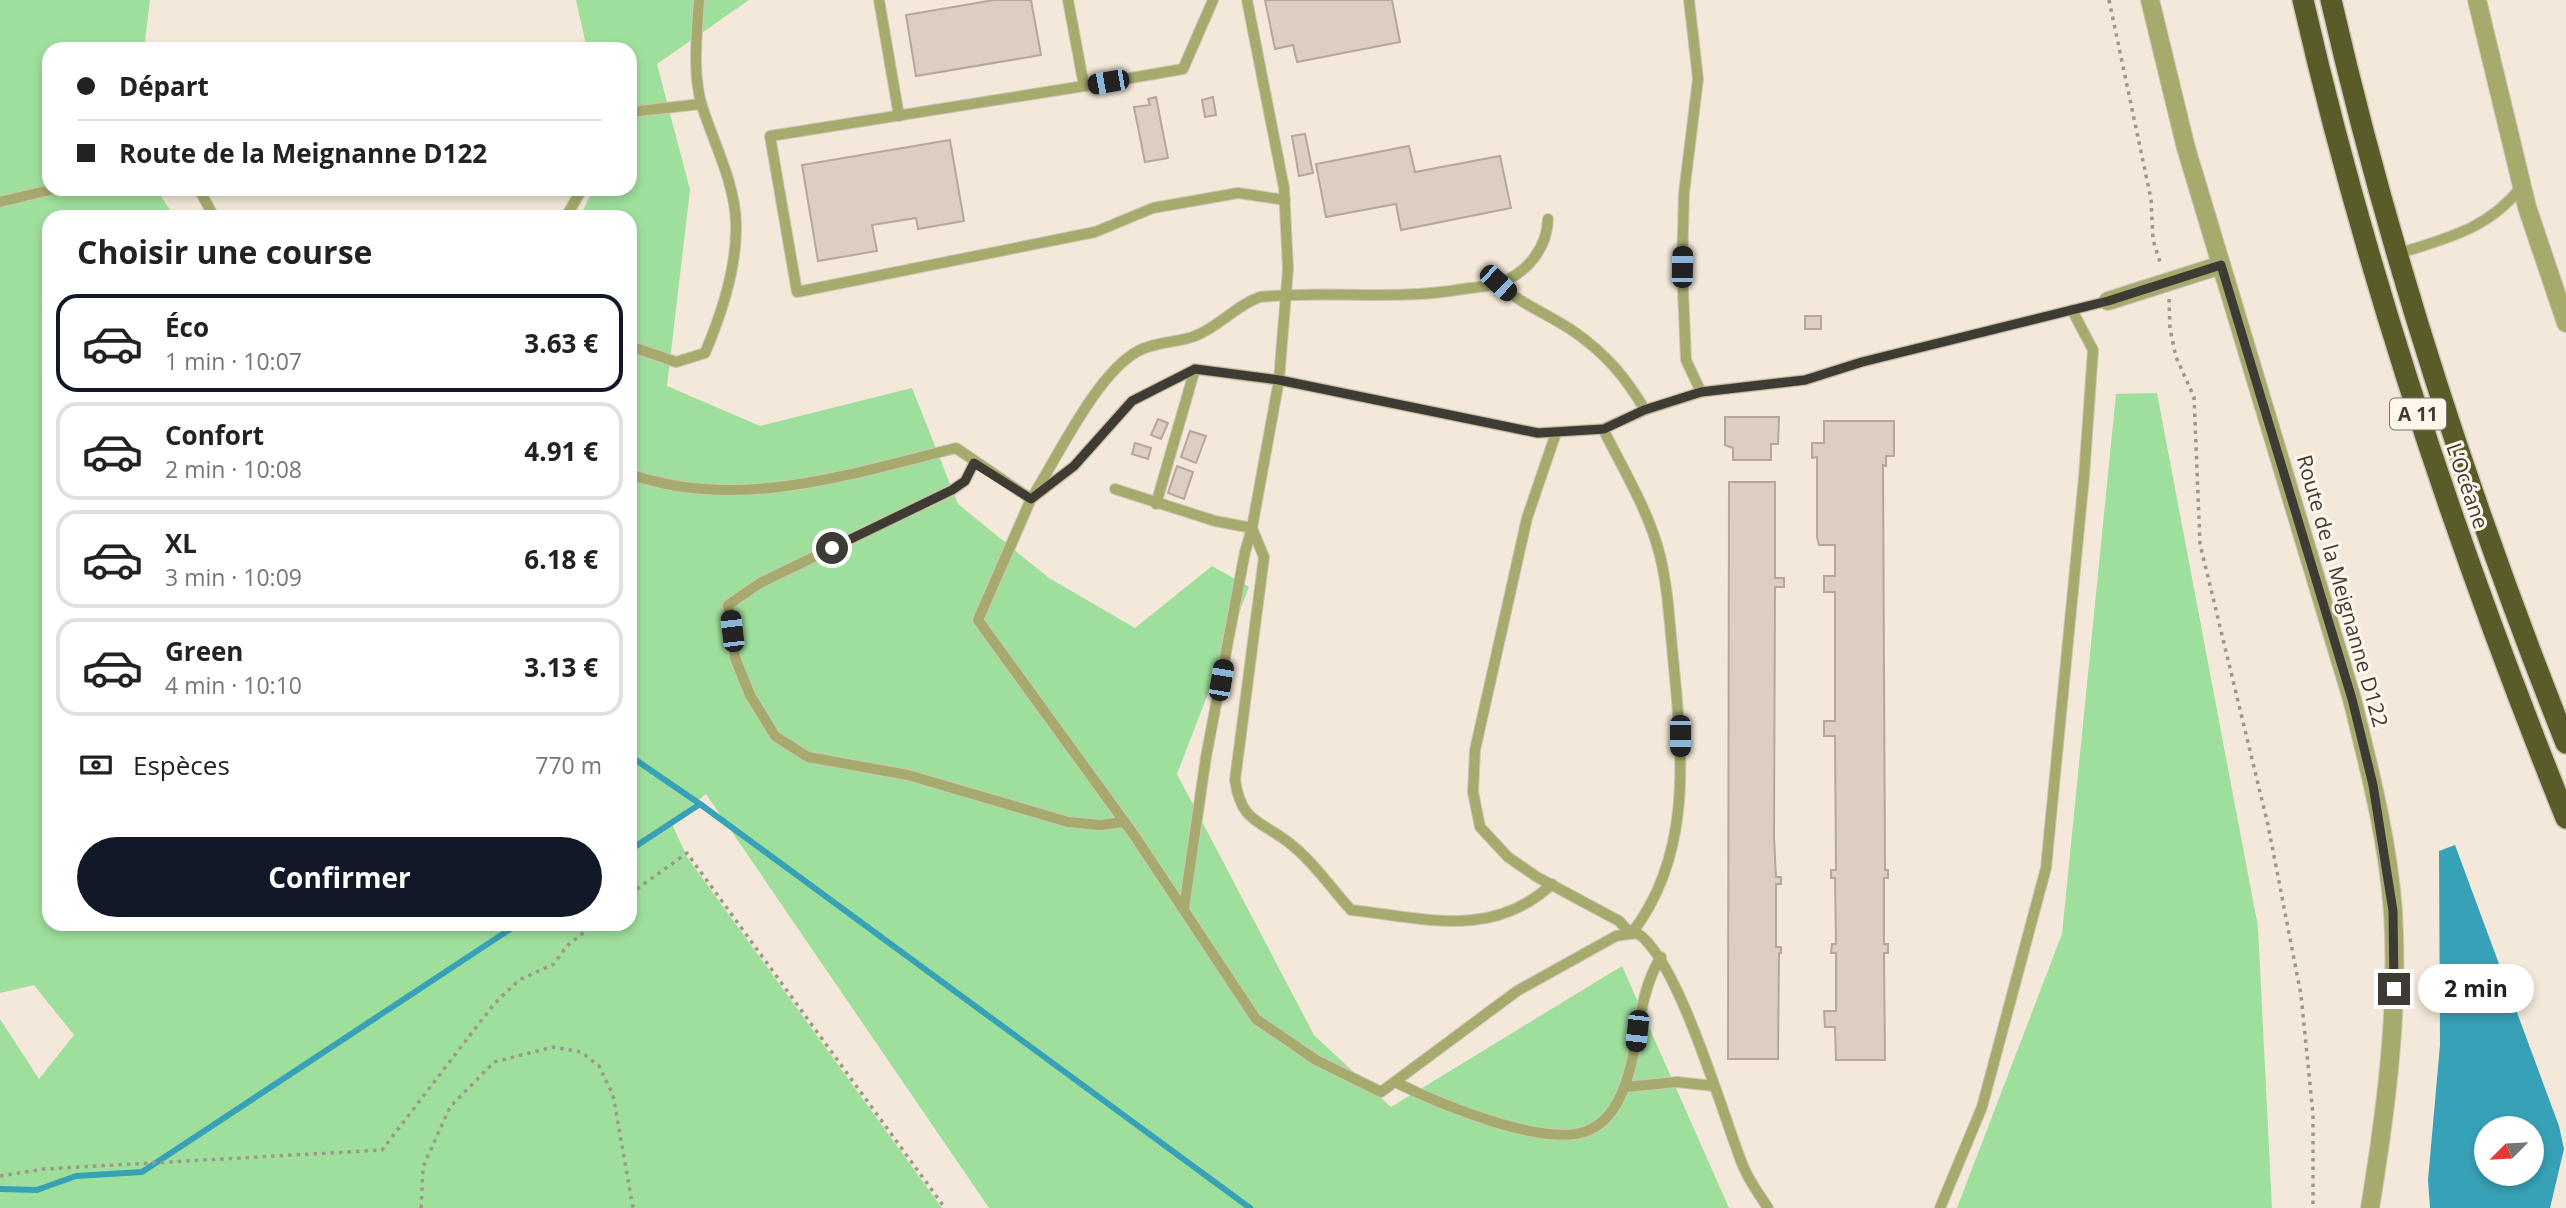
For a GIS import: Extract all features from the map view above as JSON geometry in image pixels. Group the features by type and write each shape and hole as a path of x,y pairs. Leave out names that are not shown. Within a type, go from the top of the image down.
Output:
{"highway":[{"name":"L’Océane","path":"2303,0 2367,248 2431,455 2483,606 2566,818"},
{"name":"L’Océane","path":"2331,0 2397,254 2481,515 2566,743"}],"street":[{"name":"Route de la Meignanne D122","path":"2150,0 2186,148 2352,699 2373,785 2393,911 2395,1015 2386,1105 2370,1208"},
{"path":"2477,0 2522,186 2566,323"},
{"path":"2108,301 2221,265"}],"lane":[{"path":"637,348 676,362 705,353 718,322 729,279 736,223 724,166 701,104 695,50 699,0"},
{"path":"879,0 899,116"},
{"path":"1068,0 1084,86"},
{"path":"1213,0 1183,69 770,136 797,292 1095,232 1153,208 1238,193 1285,200"},
{"path":"1184,908 1206,757 1279,380 1287,297 1285,200 1247,0"},
{"path":"1689,0 1698,79 1684,193 1682,267 1686,360 1701,392"},
{"path":"637,112 701,104"},
{"path":"2397,254 2467,231 2505,207 2522,186"},
{"path":"0,202 42,192"},
{"path":"1548,219 1546,238 1538,254 1521,270 1498,283 1440,293 1287,297 1276,295 1250,300 1194,337 1161,342 1128,357 1099,388 1031,499 978,620 1184,908 1256,1019 1316,1060 1381,1092 1517,991 1616,936 1637,933 1649,940 1661,957 1714,1086 1744,1169 1768,1208"},
{"path":"1498,283 1512,296 1575,333 1610,360 1625,377 1644,410"},
{"path":"1031,499 1074,466 1132,401 1195,369 1279,380 1538,433 1556,433 1604,429 1644,410 1701,392 1805,380 1862,362 2108,301"},
{"path":"1940,1208 1982,1107 2046,869 2084,477 2093,350 2072,310"},
{"path":"1156,504 1195,369"},
{"path":"1604,429 1639,499 1657,546 1666,592 1680,736 1680,811 1672,856 1645,916 1631,934"},
{"path":"1556,433 1527,519 1475,750 1473,792 1480,827 1508,857 1619,920 1631,934"},
{"path":"637,476 725,491 757,490 861,471 956,448 974,463 1031,499"},
{"path":"974,463 965,481 952,490 760,583 728,605 735,658 750,695 775,736 808,757 908,775 1068,822 1100,825 1124,822"},
{"path":"1115,489 1156,504 1252,528"},
{"path":"1252,528 1264,557 1235,780 1239,799 1253,822 1289,842 1351,910 1455,922 1484,920 1527,905 1552,884"},
{"path":"1395,1082 1433,1101 1549,1136 1585,1132 1610,1116 1625,1087 1635,1051 1639,1011 1648,978 1661,957"},
{"path":"1625,1087 1677,1082 1714,1086"}],"path":[{"path":"2109,0 2151,199 2153,240 2163,268"},
{"path":"2169,294 2170,329 2176,357 2194,397 2200,544 2268,825 2301,995 2313,1114 2314,1208"},
{"path":"637,889 687,853 945,1208"},
{"path":"0,1176 44,1169 382,1150 494,1004 519,981 554,964 567,946 585,931"},
{"path":"421,1208 423,1167 450,1107 494,1062 553,1047 581,1052 599,1066 613,1096 633,1208"}],"green space":[{"path":"0,0 150,0 145,42 42,42 42,196 161,196 170,210 42,210 42,931 637,931 637,210 583,210 590,196 637,196 637,42 585,42 576,0 749,0 657,64 690,190 667,386 760,426 912,388 958,504 1049,578 1135,628 1212,566 1249,587 1177,774 1314,1035 1391,1107 1622,966 1729,1208 989,1208 706,794 671,822 687,857 942,1208 0,1208 0,1019 39,1079 74,1035 34,985 0,993"},
{"path":"2157,393 2258,927 2272,1208 1957,1208 2062,934 2116,394"}],"water":[{"path":"2455,845 2559,1126 2564,1149 2550,1208 2430,1208 2428,1180 2440,1045 2439,851"}],"building":[{"path":"994,0 1031,0 1041,55 916,76 906,15"},
{"path":"1265,0 1392,0 1400,42 1297,62 1293,45 1275,49"},
{"path":"1156,97 1168,158 1145,162 1134,107 1150,105 1148,99"},
{"path":"1213,97 1216,115 1205,117 1202,100"},
{"path":"1305,134 1313,173 1299,176 1292,136"},
{"path":"950,140 964,221 918,229 916,218 872,225 877,251 818,261 802,165"},
{"path":"1409,146 1415,172 1500,156 1511,208 1401,230 1396,204 1326,217 1316,164"},
{"path":"1805,316 1821,316 1821,329 1805,329"},
{"path":"1725,417 1779,417 1778,444 1771,444 1771,460 1733,460 1733,448 1725,445"},
{"path":"1158,419 1168,423 1161,439 1151,435"},
{"path":"1824,421 1894,421 1894,456 1886,456 1886,466 1883,465 1885,870 1888,870 1888,878 1884,878 1884,944 1888,944 1888,953 1884,953 1885,1060 1836,1060 1835,1027 1825,1027 1824,1011 1836,1011 1836,953 1831,953 1832,944 1836,944 1835,878 1831,878 1831,870 1836,870 1835,736 1824,736 1824,721 1835,721 1835,592 1824,592 1824,576 1835,576 1835,545 1819,545 1817,457 1812,458 1812,443 1824,443"},
{"path":"1190,431 1206,436 1196,463 1181,457"},
{"path":"1135,443 1151,448 1148,459 1132,454"},
{"path":"1177,466 1193,472 1184,499 1168,493"},
{"path":"1729,482 1775,482 1775,578 1784,578 1784,587 1775,587 1774,837 1776,877 1781,877 1781,884 1776,884 1776,947 1781,947 1778,1059 1728,1059"}],"waterway":[{"path":"637,761 700,804"},
{"path":"637,845 700,804 1250,1208"},
{"path":"0,1189 37,1190 76,1176 142,1172 507,931"}],"route":[{"path":"832,548 952,490 965,481 974,463 1031,499 1074,466 1132,401 1195,369 1279,380 1538,433 1604,429 1644,410 1701,392 1805,380 1862,362 2108,301 2221,265 2352,699 2373,785 2393,911 2394,989"}]}
